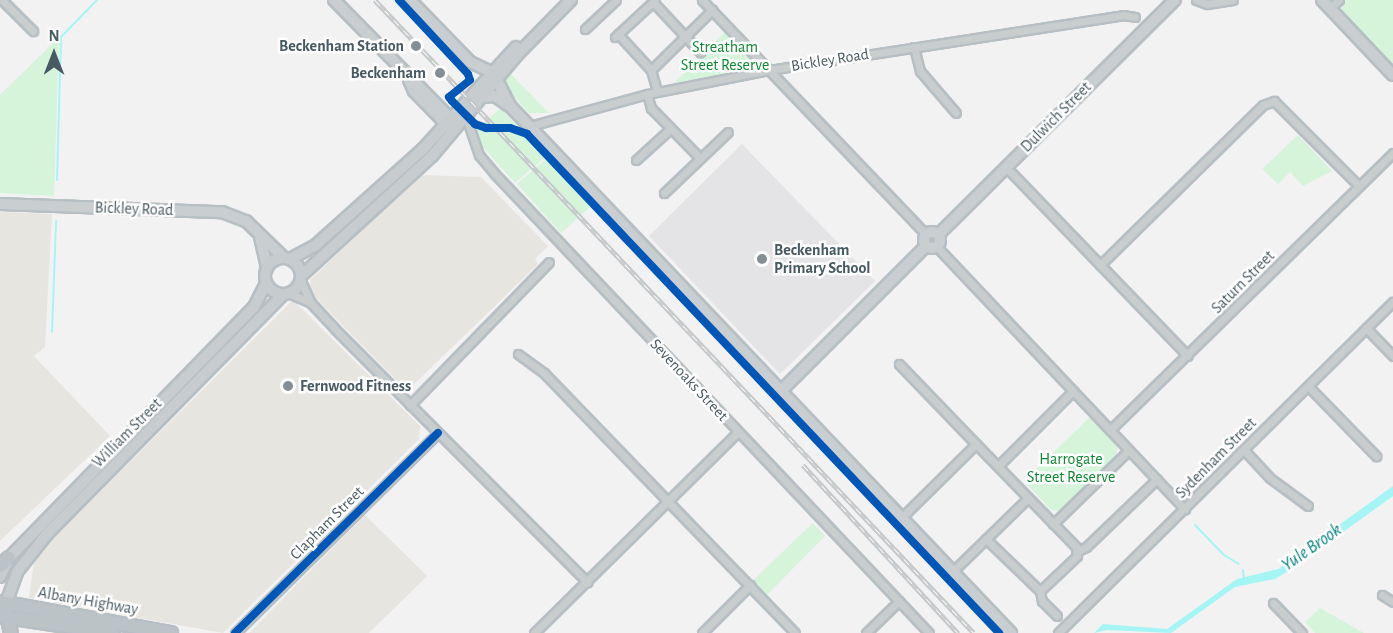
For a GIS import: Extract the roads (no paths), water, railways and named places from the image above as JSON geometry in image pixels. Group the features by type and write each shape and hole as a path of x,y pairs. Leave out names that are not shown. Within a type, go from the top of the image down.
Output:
{"highway":[{"path":"3,603 3,617 11,633"},
{"name":"Albany Highway","path":"3,603 171,633"},
{"name":"Albany Highway","path":"3,617 113,633"}],"main road":[{"path":"564,0 494,76 482,97 466,117 452,125 316,245 287,258 273,261 267,268 267,283 272,290 286,294 362,223 452,125 480,84 494,76 571,0"},
{"path":"287,258 299,267 301,279"},
{"name":"William Street","path":"0,577 5,562 181,387 254,307 267,283"},
{"name":"William Street","path":"3,603 17,572 47,534 286,294"}],"street":[{"path":"2,0 33,31"},
{"path":"334,0 452,125"},
{"path":"410,0 470,62 494,76 511,107"},
{"path":"585,29 616,0"},
{"path":"702,0 1185,509"},
{"name":"Dulwich Street","path":"930,242 1175,0"},
{"path":"1196,0 1207,4 1233,0"},
{"path":"1339,0 1326,4 1393,75"},
{"path":"657,91 651,70 616,36 654,1 700,52"},
{"path":"651,70 712,10"},
{"name":"Bickley Road","path":"530,126 657,91 769,70 1123,15 1135,16"},
{"path":"914,47 920,71 956,113"},
{"path":"470,62 480,84"},
{"path":"646,94 651,108 700,158"},
{"path":"482,97 495,96 511,107 530,126 1011,633"},
{"path":"1100,265 1263,105 1274,101 1359,186"},
{"name":"Sevenoaks Street","path":"466,117 473,143 494,173 929,633"},
{"path":"636,160 671,128"},
{"path":"664,193 728,132"},
{"name":"Saturn Street","path":"1110,430 1393,153"},
{"path":"1006,167 1188,356"},
{"name":"Bickley Road","path":"0,204 222,212 246,221 287,258"},
{"path":"260,236 267,268"},
{"path":"781,391 930,242"},
{"path":"410,405 549,262"},
{"path":"301,279 311,303 587,582"},
{"path":"286,294 311,303"},
{"name":"Sydenham Street","path":"1058,633 1393,302"},
{"path":"1366,328 1393,356"},
{"path":"518,354 544,373 670,500 795,633"},
{"path":"899,364 1077,551"},
{"path":"1308,387 1376,456"},
{"path":"998,466 1073,391"},
{"path":"534,633 738,432"},
{"name":"Clapham Street","path":"235,633 438,433"},
{"path":"901,518 976,444"},
{"path":"1053,524 1129,450"},
{"path":"1244,450 1270,478 1308,506"},
{"path":"1040,591 1074,560 1077,551 1086,547 1157,479"},
{"path":"952,572 1028,498"},
{"path":"986,539 1040,591 1042,601 1057,616"},
{"path":"702,633 750,585"},
{"path":"1382,595 1393,602"},
{"path":"866,633 899,601"},
{"path":"1273,603 1302,633"}],"water":[{"name":"Yule Brook","path":"1393,486 1393,496 1292,569 1275,579 1235,587 1171,633 1107,630 1094,633 1103,624 1167,629 1237,579 1278,569"}],"waterway":[{"path":"57,180 61,37 97,0"},
{"path":"52,332 56,221"},
{"path":"1195,525 1224,555 1239,564"},
{"path":"1243,570 1244,579"}],"railway":[{"path":"375,0 974,633"},
{"path":"803,465 958,633"}],"place":[{"name":"Beckenham Station","path":"416,46"},
{"name":"Beckenham","path":"440,73"},
{"name":"Beckenham Primary School","path":"762,259"},
{"name":"Fernwood Fitness","path":"288,386"}],"park label":[{"name":"Streatham Street Reserve","path":"725,56"},
{"name":"Harrogate Street Reserve","path":"1071,468"}]}
